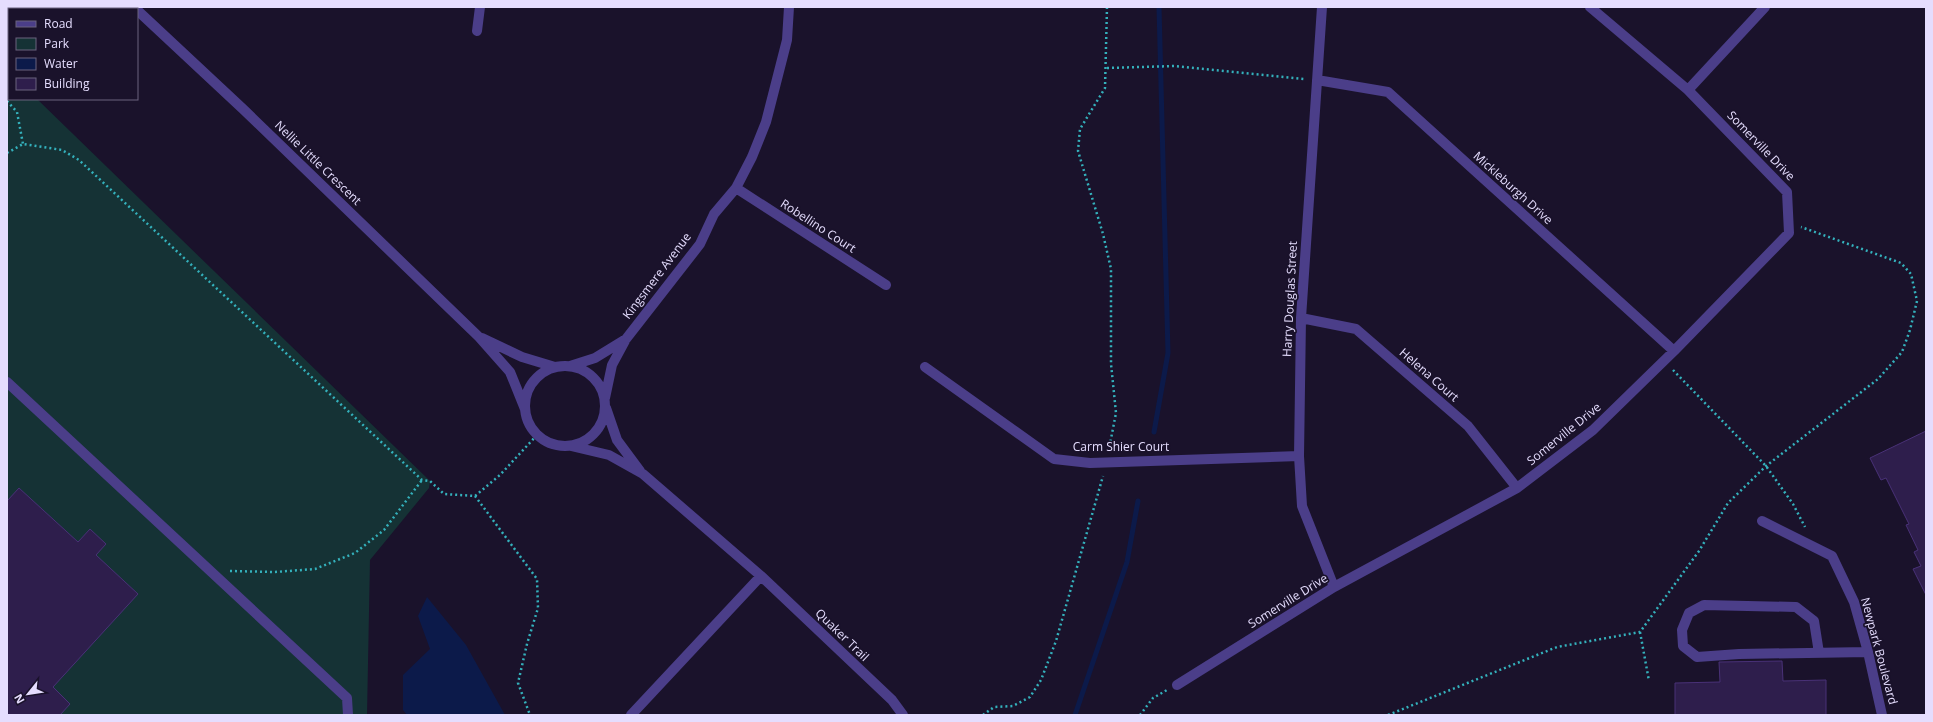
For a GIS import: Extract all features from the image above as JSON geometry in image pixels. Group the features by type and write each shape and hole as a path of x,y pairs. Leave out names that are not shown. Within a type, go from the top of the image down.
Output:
{"street":[{"path":"477,31 480,7"},
{"name":"Kingsmere Avenue","path":"605,403 612,365 626,339 700,244 714,214 736,188 752,157 766,122 787,40 789,7"},
{"name":"Harry Douglas Street","path":"1322,7 1301,318 1299,456 1302,506 1334,587"},
{"path":"1590,7 1688,90 1765,7"},
{"name":"Nellie Little Crescent","path":"138,12 243,109 479,337 510,372 525,409"},
{"name":"Mickleburgh Drive","path":"1317,80 1388,92 1674,351"},
{"name":"Somerville Drive","path":"1177,685 1334,587 1517,488 1593,430 1674,351 1789,233 1787,192 1688,90"},
{"name":"Robellino Court","path":"736,188 886,285"},
{"name":"Helena Court","path":"1301,318 1356,329 1468,426 1517,488"},
{"name":"Nellie Little Crescent","path":"479,337 522,357 555,367"},
{"name":"Kingsmere Avenue","path":"570,366 595,358 626,339"},
{"path":"570,366 579,368 591,374 602,388 605,403 602,422 595,434 586,441 572,446 552,444 537,435 530,424 525,409 526,399 531,385 541,374 555,367 570,366"},
{"name":"Carm Shier Court","path":"925,367 1054,459 1090,463 1299,456"},
{"path":"7,382 347,698 348,715"},
{"name":"Quaker Trail","path":"605,403 617,440 643,474"},
{"name":"Quaker Trail","path":"572,446 609,455 643,474 761,576 892,700 903,715"},
{"name":"Newpark Boulevard","path":"1762,521 1832,556 1854,602 1868,652 1882,715"},
{"path":"631,715 761,576"},
{"path":"1819,653 1814,621 1796,607 1704,605 1689,613 1682,630 1683,646 1697,657 1868,652"}],"path":[{"path":"983,715 994,707 1013,706 1030,697 1041,680 1056,641 1106,462 1116,413 1111,364 1111,269 1103,234 1078,151 1080,129 1105,88 1107,7"},
{"path":"1106,68 1175,66 1317,80"},
{"path":"7,101 17,112 23,144"},
{"path":"7,153 23,144 62,150 79,160 422,480 430,481 444,494 475,496 500,475 537,435"},
{"path":"1388,715 1557,647 1640,632 1699,550 1728,504 1766,466 1878,379 1902,352 1910,330 1917,301 1911,274 1901,263 1789,224"},
{"path":"1664,361 1766,466 1793,504 1816,548"},
{"path":"228,571 275,572 315,569 355,553 384,530 422,480"},
{"path":"475,496 537,579 538,608 527,644 518,683 530,715"},
{"path":"1640,632 1649,681"},
{"path":"1140,715 1153,698 1177,685"}],"green space":[{"path":"8,100 38,100 430,481 429,488 370,560 367,715 7,715 7,102"}],"water":[{"path":"427,597 466,645 505,715 407,715 403,710 403,675 430,649 418,616"}],"building":[{"path":"1926,431 1926,595 1913,569 1921,566 1914,552 1918,550 1906,525 1909,524 1886,478 1881,480 1870,458"},
{"path":"19,488 78,542 90,529 106,544 96,555 138,594 53,687 70,704 60,715 7,715 7,501"},
{"path":"1782,661 1783,681 1826,680 1826,715 1675,715 1675,683 1720,682 1719,662"}],"waterway":[{"path":"1154,432 1168,353 1159,7"},
{"path":"1075,715 1127,562 1138,501"}]}
